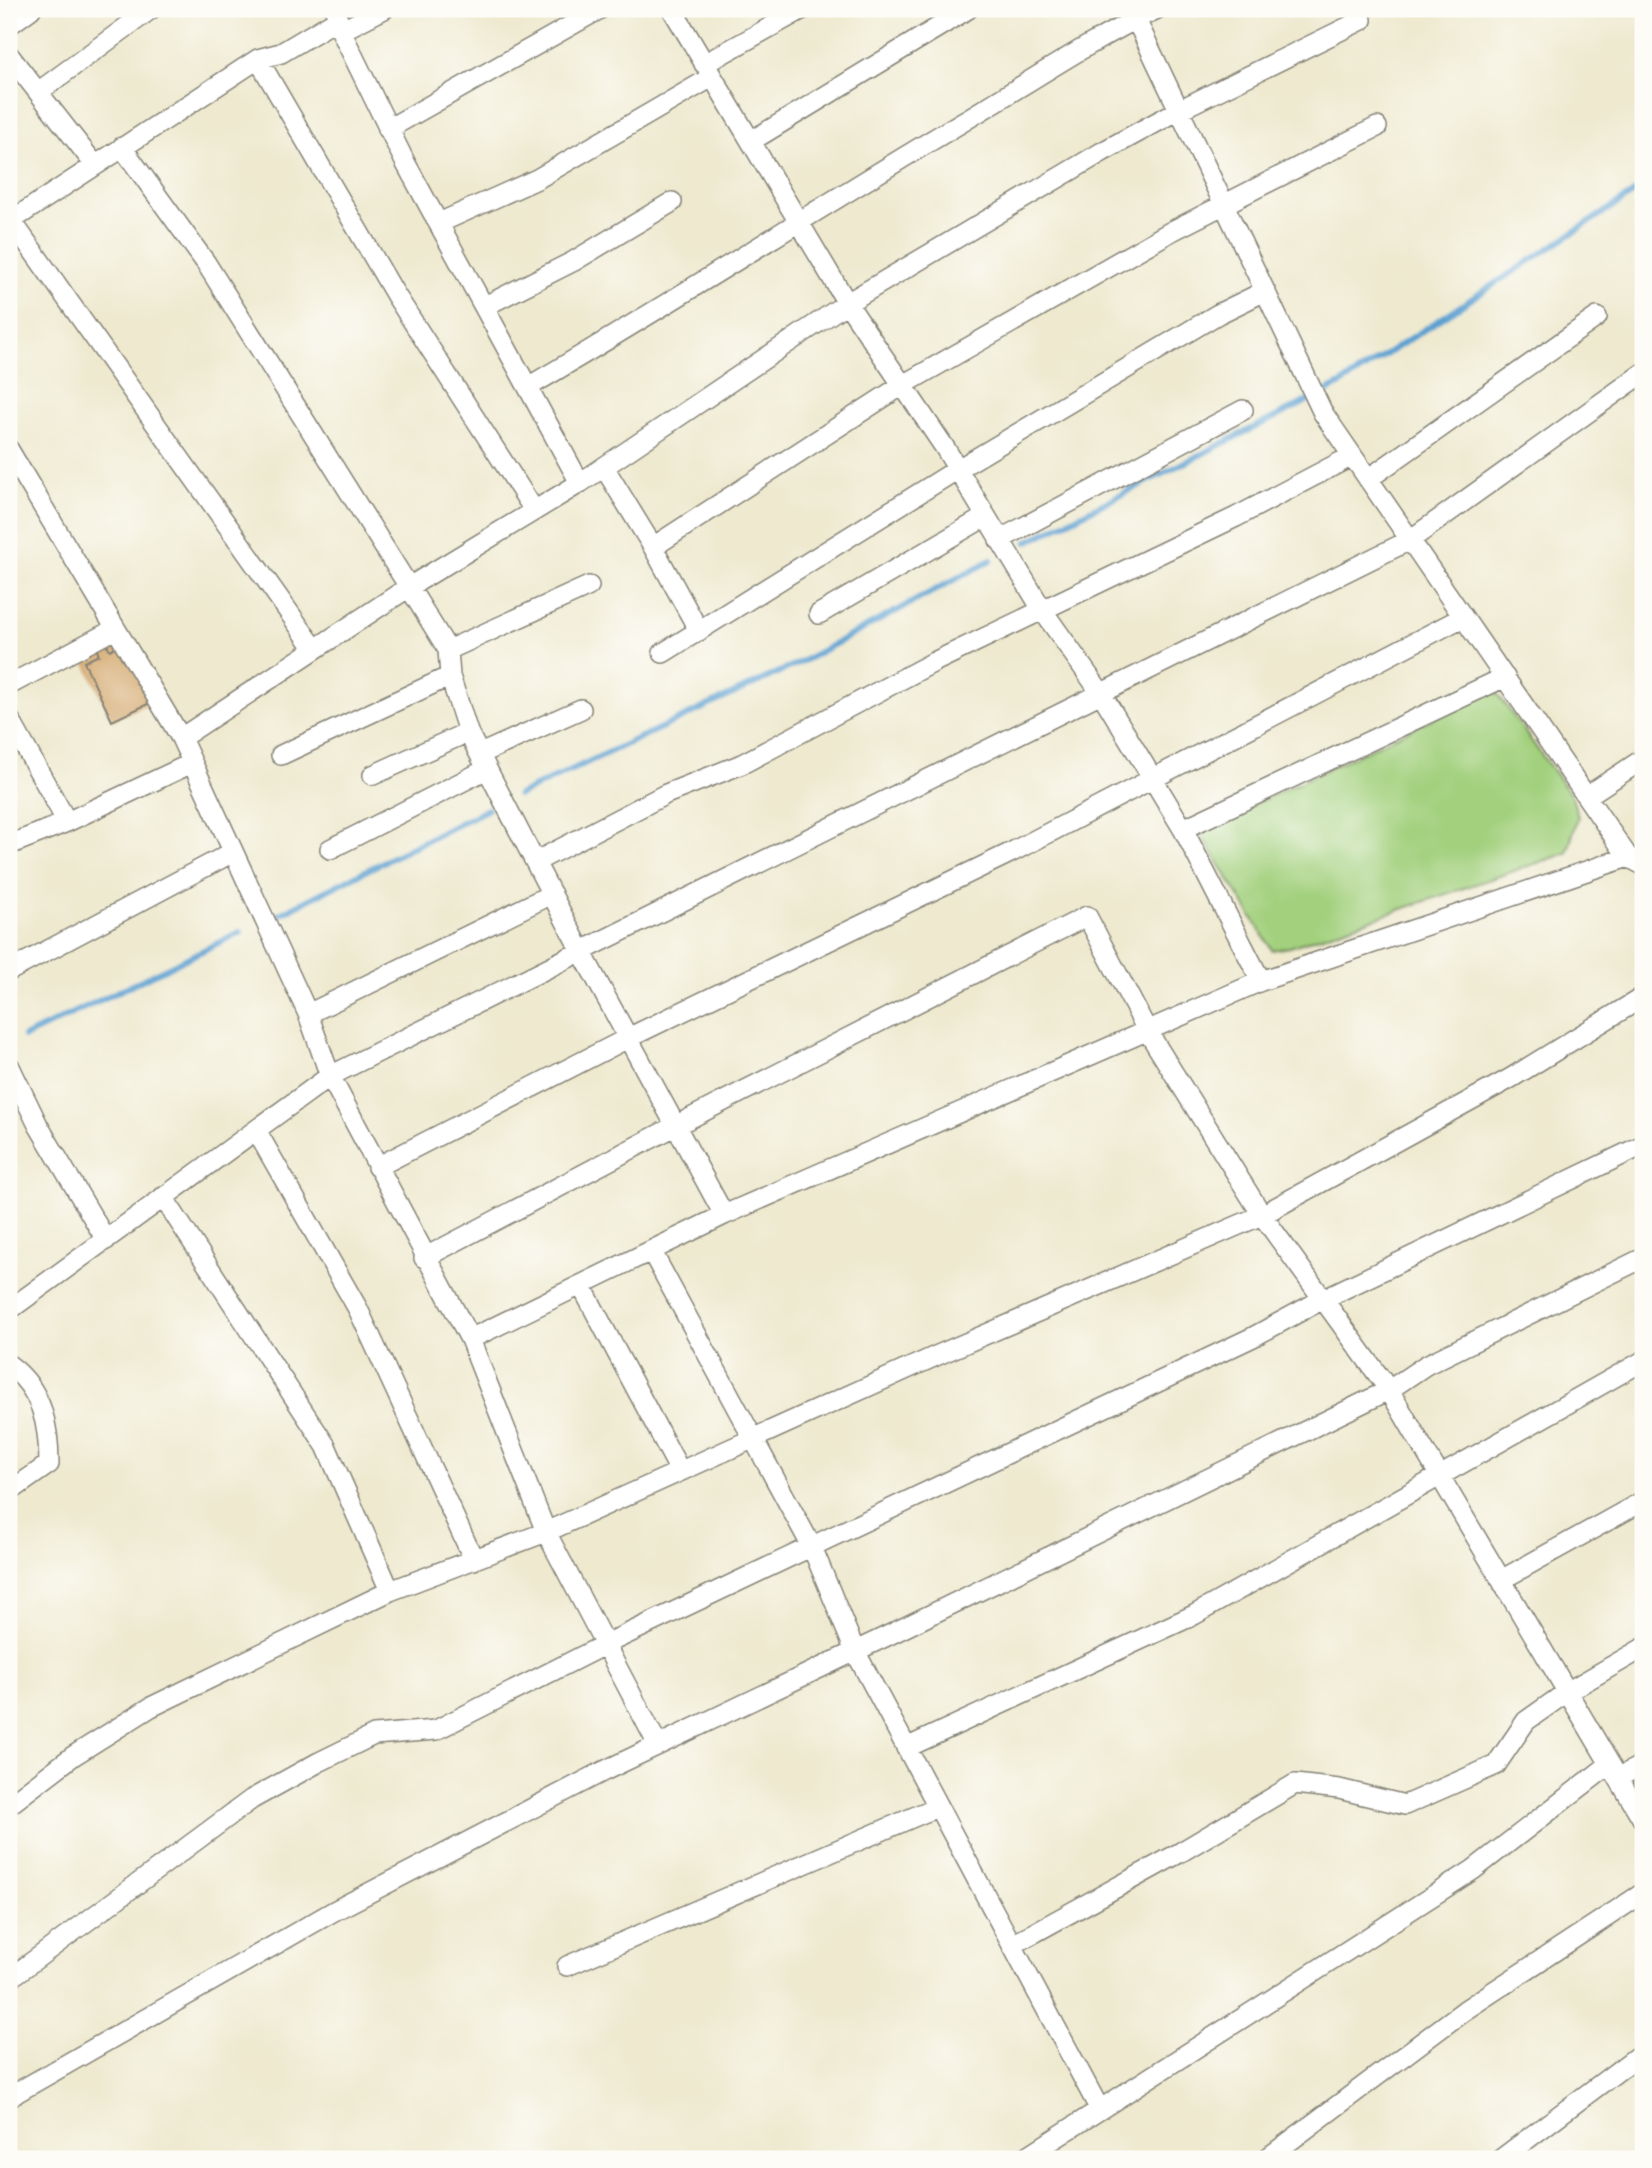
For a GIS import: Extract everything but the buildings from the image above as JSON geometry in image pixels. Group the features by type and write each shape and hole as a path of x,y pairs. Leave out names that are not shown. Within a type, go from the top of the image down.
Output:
{"street":[{"path":"9,25 31,9"},
{"path":"38,92 151,9"},
{"path":"315,649 10,221 258,59 281,53 338,20 384,9"},
{"path":"388,128 600,9"},
{"path":"672,9 753,140 847,303 958,469 1043,611 1101,693 1183,829 1261,981"},
{"path":"439,223 537,179 803,9"},
{"path":"753,140 968,9"},
{"path":"528,387 692,291 798,220 1134,14 1157,9"},
{"path":"470,1339 582,1287 724,1214 1261,981 1636,861 1587,796 1323,413 1134,14"},
{"path":"338,20 388,128 580,483"},
{"path":"181,738 409,587 580,483 847,303 1179,110 1362,20"},
{"path":"9,55 95,165"},
{"path":"258,59 395,294 534,510"},
{"path":"653,547 901,386 1224,204 1377,127"},
{"path":"122,148 206,262 448,650 450,676 468,732 581,951 724,1214"},
{"path":"485,306 575,261 671,202"},
{"path":"663,653 958,469 1218,314 1265,291"},
{"path":"1368,479 1597,317"},
{"path":"9,1310 330,1076 1410,540 1643,373"},
{"path":"999,540 1242,410"},
{"path":"9,450 14,471 116,629 181,738 308,1014 330,1076 424,1258 470,1339 546,1532 658,1745"},
{"path":"535,862 666,794 742,764 934,662 1237,517 1352,456"},
{"path":"604,467 653,547 699,631"},
{"path":"819,614 985,517"},
{"path":"448,650 589,586"},
{"path":"377,1167 628,1038 1010,853 1463,617"},
{"path":"9,685 116,629"},
{"path":"281,755 450,676"},
{"path":"1183,829 1505,677"},
{"path":"330,849 483,761 581,709"},
{"path":"9,718 67,822"},
{"path":"373,775 468,732"},
{"path":"1587,796 1643,759"},
{"path":"9,845 67,822 192,763"},
{"path":"9,971 233,852"},
{"path":"308,1014 552,894"},
{"path":"424,1258 675,1126 1087,916 1148,1032 1262,1215 1389,1390 1643,1819"},
{"path":"9,1805 73,1756 151,1707 390,1591 546,1532 1262,1215 1511,1078 1643,997"},
{"path":"9,1065 38,1125 106,1240"},
{"path":"256,1130 358,1308 474,1560"},
{"path":"9,1979 252,1799 374,1735 436,1730 604,1644 1253,1337 1323,1299 1643,1145"},
{"path":"163,1197 326,1446 390,1591"},
{"path":"652,1252 812,1547 855,1651 1099,2108"},
{"path":"9,2096 334,1910 658,1745 1389,1390 1426,1365 1643,1258"},
{"path":"582,1287 680,1471"},
{"path":"906,1748 1194,1615 1643,1361"},
{"path":"9,1365 20,1373 37,1395 49,1432 49,1464 9,1492"},
{"path":"1501,1580 1643,1502"},
{"path":"1012,1945 1181,1852 1295,1784 1339,1789 1405,1805 1496,1765 1525,1721 1567,1692 1643,1648"},
{"path":"1023,2159 1473,1870 1614,1771 1643,1764"},
{"path":"567,1966 937,1807"},
{"path":"1266,2159 1465,2010 1643,1892"},
{"path":"1501,2159 1643,2052"}],"green space":[{"path":"1494,689 1572,797 1578,817 1567,853 1290,947 1272,950 1199,831"}],"waterway":[{"path":"1027,542 1341,384 1643,187"},
{"path":"518,795 805,660 991,560"},
{"path":"276,916 488,809"},
{"path":"24,1037 241,932"}]}
